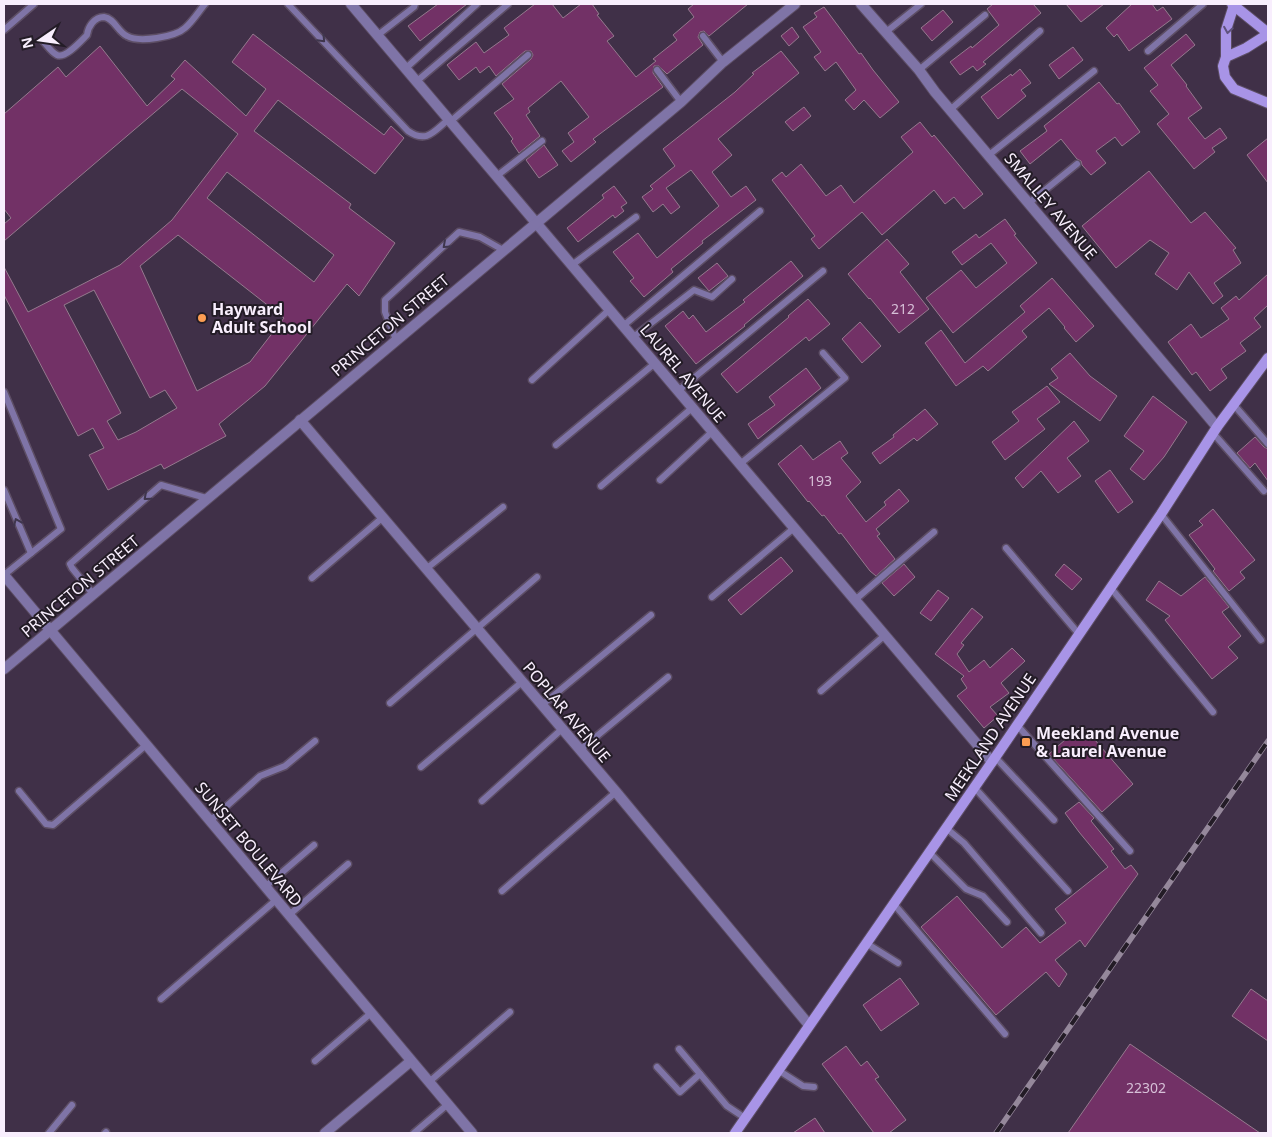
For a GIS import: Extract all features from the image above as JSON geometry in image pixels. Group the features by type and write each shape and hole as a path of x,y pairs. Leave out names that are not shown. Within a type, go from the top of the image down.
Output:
{"street":[{"name":"LAUREL AVENUE","path":"351,4 498,175 654,364 993,759"},
{"name":"PRINCETON STREET","path":"4,670 206,498 681,102 723,62 796,4"},
{"name":"SMALLEY AVENUE","path":"861,4 919,70 1215,430"},
{"path":"1226,57 1246,48 1268,34 1233,4 1226,30 1226,57 1223,66 1225,78 1229,84 1243,94 1268,103"},
{"name":"MEEKLAND AVENUE","path":"734,1133 1161,514 1215,430 1268,358"},
{"name":"POPLAR AVENUE","path":"300,420 616,792 809,1025"},
{"name":"SUNSET BOULEVARD","path":"4,575 472,1133"},
{"path":"325,1133 411,1062"}],"lane":[{"path":"4,30 34,4"},
{"path":"42,40 56,54 61,56 87,35 88,27 97,19 104,17 110,20 126,36 138,40 176,34 186,27 205,4"},
{"path":"288,4 408,131 417,138 425,138 450,120 528,55"},
{"path":"378,35 416,4"},
{"path":"406,68 477,4"},
{"path":"417,81 508,4"},
{"path":"886,32 921,4"},
{"path":"1148,51 1203,4"},
{"path":"919,70 985,16"},
{"path":"950,110 1040,31"},
{"path":"703,36 723,62"},
{"path":"657,70 681,102"},
{"path":"990,156 1094,71"},
{"path":"498,175 542,141"},
{"path":"1029,203 1077,164"},
{"path":"623,326 760,211"},
{"path":"572,266 636,217"},
{"path":"396,340 385,312 385,300 460,232 480,237 503,250"},
{"path":"678,391 823,271"},
{"path":"632,338 694,290 712,297 732,278"},
{"path":"532,380 609,310"},
{"path":"740,464 845,378 823,353"},
{"path":"556,445 654,364"},
{"path":"4,392 61,529 4,575"},
{"path":"1234,405 1268,444"},
{"path":"601,486 692,408"},
{"path":"1215,430 1264,491"},
{"path":"660,480 713,431"},
{"path":"93,594 70,564 161,485 206,498"},
{"path":"4,490 31,554"},
{"path":"426,569 503,507"},
{"path":"1161,514 1261,640"},
{"path":"312,578 382,518"},
{"path":"712,598 794,528"},
{"path":"856,600 934,532"},
{"path":"1006,548 1078,633"},
{"path":"390,703 537,577"},
{"path":"1110,587 1213,712"},
{"path":"542,705 651,615"},
{"path":"821,691 885,635"},
{"path":"580,750 668,677"},
{"path":"421,767 522,682"},
{"path":"1016,725 1130,851"},
{"path":"482,801 562,729"},
{"path":"210,821 260,776 285,766 315,741"},
{"path":"20,791 46,824 53,825 146,745"},
{"path":"993,759 1054,820"},
{"path":"974,787 1068,891"},
{"path":"502,891 616,792"},
{"path":"946,828 964,843 1041,933"},
{"path":"265,887 314,845"},
{"path":"929,852 966,889 983,896 1007,922"},
{"path":"289,915 348,864"},
{"path":"161,999 276,900"},
{"path":"894,903 1005,1034"},
{"path":"866,943 898,963"},
{"path":"429,1082 510,1012"},
{"path":"315,1061 370,1013"},
{"path":"679,1049 727,1106 745,1118"},
{"path":"657,1067 680,1092 700,1074"},
{"path":"778,1070 803,1086 814,1087"},
{"path":"414,1133 448,1104"},
{"path":"48,1133 72,1105"}],"building":[{"path":"438,4 467,4 420,41 408,26"},
{"path":"535,4 552,4 563,18 581,4 592,4 599,14 597,15 614,36 607,41 636,77 656,61 653,59 677,40 673,35 694,17 688,9 694,4 748,4 709,36 704,31 700,32 698,37 703,45 667,74 659,66 654,66 653,73 663,87 593,139 596,142 571,162 562,151 574,142 568,133 589,117 561,81 528,108 530,112 526,115 540,136 519,153 511,141 513,139 494,113 514,99 502,84 531,59 533,55 531,51 525,51 496,76 489,66 480,73 476,67 459,80 447,65 476,42 484,53 509,35 504,28"},
{"path":"993,4 1033,4 1041,13 983,62 986,64 977,71 973,66 960,75 950,62 971,46 972,48 999,25 987,9"},
{"path":"1066,4 1104,4 1081,22"},
{"path":"1132,4 1152,4 1157,11 1163,7 1172,19 1129,51 1117,34 1114,37 1106,28"},
{"path":"824,7 859,54 861,53 899,102 880,118 864,100 854,110 845,100 856,90 836,62 825,71 814,57 821,52 803,27 817,17 814,13"},
{"path":"943,10 953,22 932,41 921,28"},
{"path":"792,27 799,37 789,46 781,36"},
{"path":"253,34 384,135 391,126 404,138 375,174 278,100 254,131 351,204 349,208 395,243 359,296 347,284 265,386 219,424 226,436 164,469 161,464 108,490 89,455 104,448 93,428 78,436 4,295 4,267 28,312 120,265 172,220 238,134 182,89 4,241 4,224 11,218 4,209 4,114 58,67 66,77 100,46 147,106 175,79 171,76 185,60 246,116 266,89 232,62","holes":["227,172 334,255 314,282 207,198","178,235 284,318 250,362 197,391 140,266","94,290 150,398 165,390 177,408 136,432 118,440 107,421 121,413 64,305"]},
{"path":"1186,34 1195,45 1171,65 1202,108 1188,118 1205,139 1220,128 1227,138 1212,148 1215,152 1194,169 1157,124 1169,114 1150,91 1158,85 1144,68"},
{"path":"1073,47 1083,60 1059,79 1049,65"},
{"path":"781,51 799,73 718,139 732,155 712,172 731,197 746,186 756,200 702,241 703,243 671,269 673,272 644,297 630,281 634,278 613,252 638,233 657,258 719,206 691,170 666,188 680,207 671,214 663,204 653,212 642,197 653,189 650,186 675,166 663,149 735,92 754,74 752,73"},
{"path":"1020,69 1031,83 1021,90 1026,96 998,119 981,97"},
{"path":"1099,82 1117,104 1119,103 1140,132 1122,146 1115,137 1096,151 1106,163 1091,175 1061,139 1030,164 1020,151 1047,131 1044,126"},
{"path":"804,107 811,116 793,131 785,122"},
{"path":"920,122 932,137 934,135 983,194 964,209 954,197 945,204 934,190 882,235 862,212 819,249 811,239 815,236 772,180 782,172 786,177 801,164 826,196 841,185 854,203 913,152 901,137"},
{"path":"1268,138 1268,183 1247,155"},
{"path":"544,145 558,165 539,178 526,160"},
{"path":"1149,171 1191,223 1205,212 1236,248 1233,250 1241,263 1214,283 1223,296 1213,304 1189,272 1177,290 1155,274 1169,253 1150,240 1116,268 1082,226"},
{"path":"614,186 627,203 621,207 624,211 615,218 613,215 578,242 567,228 604,198 602,195"},
{"path":"1005,219 1016,234 1014,235 1037,263 953,333 926,298 961,270 976,288 1007,263 991,243 962,265 952,252 976,234 979,238"},
{"path":"887,239 909,264 900,272 929,309 899,333 848,274"},
{"path":"791,261 803,276 745,326 696,364 665,326 683,311 689,319 693,315 706,332 745,302 743,300"},
{"path":"717,263 728,276 709,291 698,278"},
{"path":"1268,274 1268,305 1254,318 1261,327 1240,343 1246,351 1221,369 1227,378 1210,391 1196,372 1192,375 1168,342 1191,324 1201,338 1229,319 1221,308 1236,296 1239,300"},
{"path":"1052,278 1094,326 1076,342 1049,308 1022,331 1027,337 988,371 983,366 956,386 925,343 941,330 965,363 1025,312 1020,306"},
{"path":"808,299 830,324 809,341 806,337 737,393 721,374"},
{"path":"860,322 881,346 862,363 842,339"},
{"path":"1070,353 1090,376 1117,396 1100,421 1049,384 1058,378 1051,369"},
{"path":"806,368 821,388 758,439 748,424 775,405 769,397"},
{"path":"1047,386 1060,402 1037,419 1045,429 1005,460 992,442 1019,421 1012,412"},
{"path":"1153,396 1187,422 1164,457 1144,480 1130,469 1144,451 1124,436"},
{"path":"925,409 938,424 917,441 914,438 880,464 872,453 894,437 893,435"},
{"path":"1074,421 1089,441 1067,458 1081,476 1058,493 1041,471 1023,488 1015,478"},
{"path":"1255,437 1268,449 1268,481 1255,463 1250,468 1237,453"},
{"path":"840,441 848,453 841,458 861,482 846,496 866,522 886,505 884,502 899,489 909,501 876,529 880,534 877,536 895,559 876,576 841,533 839,534 824,515 822,516 808,502 778,464 801,445 813,460"},
{"path":"1110,470 1133,502 1118,513 1095,481"},
{"path":"1213,509 1255,560 1240,572 1245,578 1229,591 1189,535 1203,525 1199,521"},
{"path":"781,557 793,571 741,615 728,600"},
{"path":"904,564 915,577 894,596 882,583"},
{"path":"1064,564 1082,579 1072,590 1055,575"},
{"path":"1205,577 1229,607 1222,612 1241,636 1228,647 1238,658 1212,679 1165,620 1170,616 1146,600 1159,581 1181,596"},
{"path":"938,590 949,598 931,621 920,613"},
{"path":"972,608 983,617 961,643 964,645 957,654 969,672 984,660 990,668 1012,648 1025,661 1001,683 1009,693 990,707 998,716 984,728 957,696 967,688 961,679 964,676 935,654"},
{"path":"1082,725 1133,784 1102,812 1049,754"},
{"path":"1079,802 1094,818 1091,821 1114,849 1111,851 1125,869 1131,865 1138,874 1085,947 1080,940 1055,960 1067,974 1059,987 1046,972 996,1015 921,927 957,896 1002,948 1026,927 1040,943 1066,923 1055,909 1108,867 1065,813"},
{"path":"900,978 919,1004 881,1031 863,1005"},
{"path":"1251,989 1268,1001 1268,1041 1232,1016"},
{"path":"1130,1044 1260,1133 1068,1133"},
{"path":"846,1046 861,1066 867,1061 879,1077 875,1079 906,1120 889,1133 874,1133 822,1064"},
{"path":"815,1118 825,1133 793,1133"}],"railway":[{"path":"996,1133 1268,741"}],"place":[{"name":"Hayward Adult School","path":"202,318"},
{"name":"Meekland Avenue & Laurel Avenue","path":"1026,742"}]}
